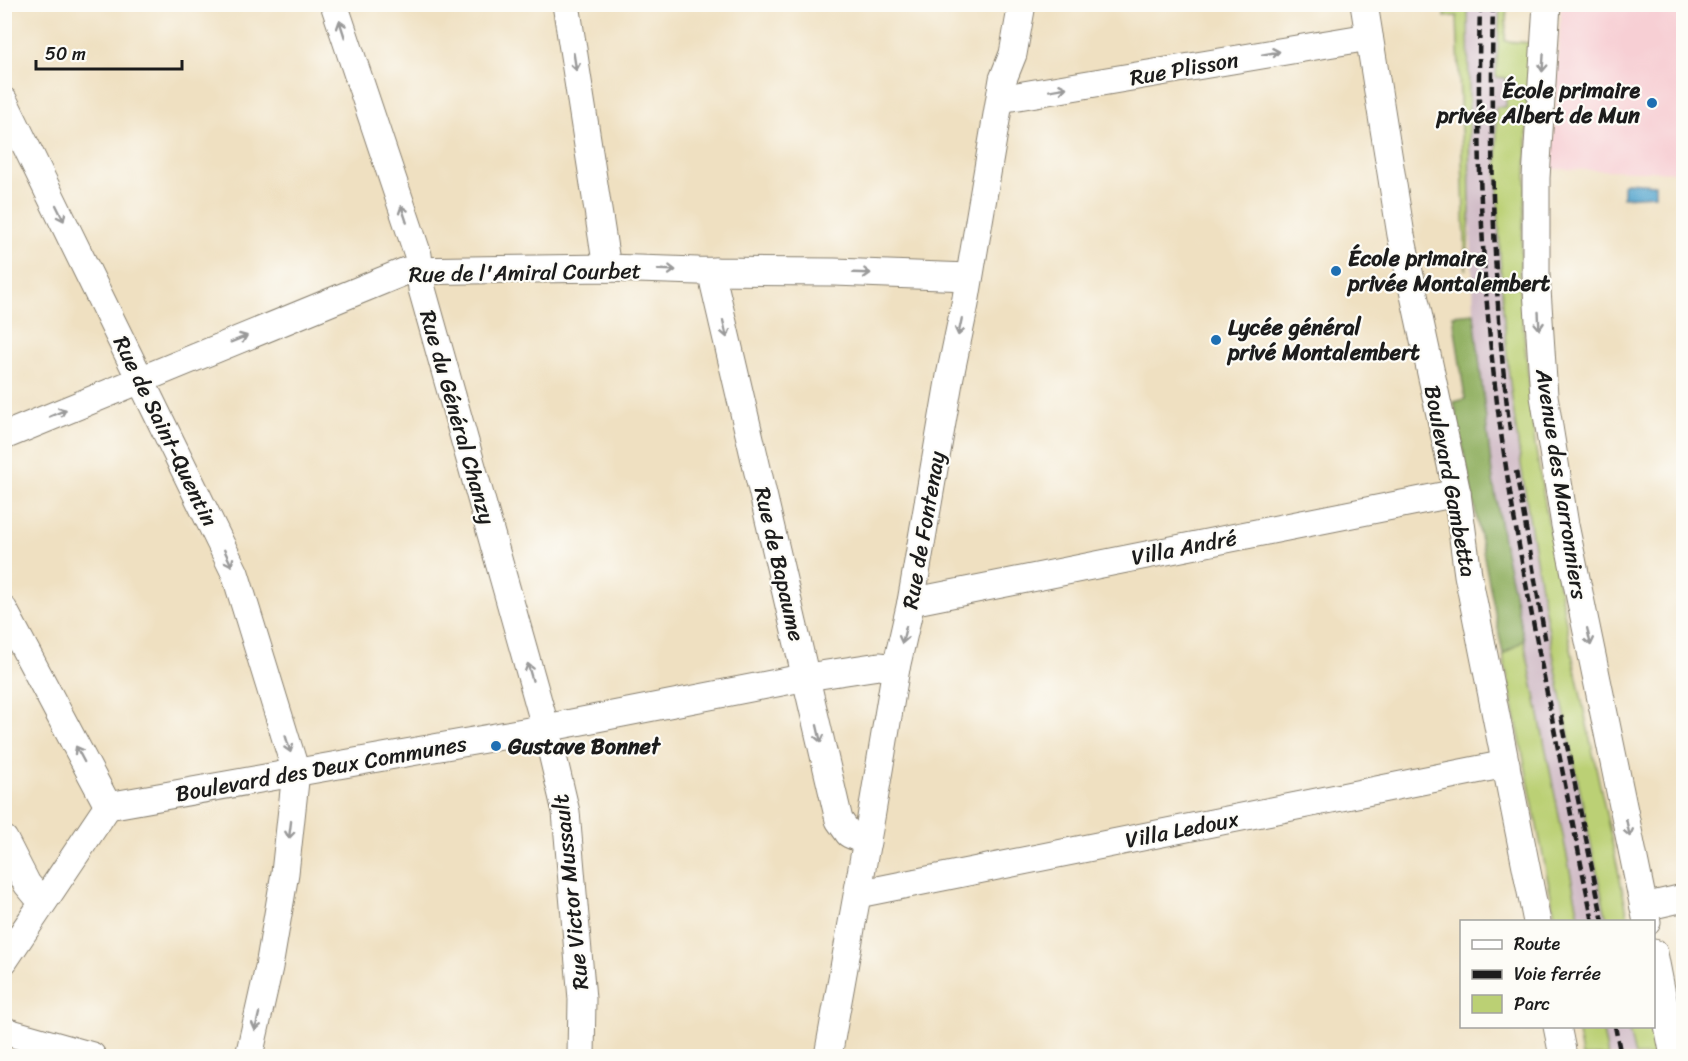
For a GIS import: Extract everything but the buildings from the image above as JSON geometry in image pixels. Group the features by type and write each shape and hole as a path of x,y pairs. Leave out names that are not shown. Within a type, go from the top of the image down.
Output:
{"street":[{"name":"Rue du Général Chanzy","path":"334,4 418,255 422,289 546,728"},
{"path":"566,4 607,268"},
{"name":"Rue de Fontenay","path":"828,1056 1003,79 1014,54 1022,4"},
{"name":"Boulevard Gambetta","path":"1364,4 1401,235 1457,493 1468,575 1538,920"},
{"name":"Avenue des Marronniers","path":"1547,4 1536,178 1536,274 1544,396 1565,525 1646,914"},
{"name":"Rue Plisson","path":"1000,99 1368,37"},
{"name":"Rue de Saint-Quentin","path":"4,101 235,573 296,772"},
{"name":"Rue de l'Amiral Courbet","path":"4,436 406,271 607,268 969,277"},
{"name":"Rue de Bapaume","path":"715,271 714,284 839,820 849,834 867,842"},
{"name":"Villa André","path":"911,602 1457,493"},
{"path":"4,610 108,806 4,961"},
{"name":"Boulevard des Deux Communes","path":"108,806 546,728 807,677 879,666 896,668"},
{"name":"Rue Victor Mussault","path":"546,728 566,812 582,999 581,1056"},
{"name":"Villa Ledoux","path":"858,894 1506,764"},
{"path":"249,1056 269,967 283,885 296,772"},
{"path":"4,839 27,884 42,902"},
{"path":"1646,914 1683,898"},
{"path":"1655,963 1674,1056"},
{"path":"1557,1028 1563,1056"},
{"path":"4,1031 92,1056"}],"shaded area":[{"path":"1468,5 1500,5 1496,77 1506,78 1506,107 1496,108 1501,253 1510,380 1534,544 1607,920 1580,920 1505,552 1492,474 1474,313 1468,159"},
{"path":"1561,5 1683,5 1683,172 1552,169"},
{"path":"1602,1028 1628,1028 1635,1056 1608,1056"}],"green space":[{"path":"1445,5 1468,5 1470,216 1466,270 1457,16 1445,17"},
{"path":"1500,5 1507,5 1505,41 1530,43 1526,183 1519,283 1535,444 1574,664 1629,920 1607,920 1553,653 1529,518 1503,314 1496,107 1506,107 1506,78 1496,77"},
{"path":"1474,313 1492,474 1505,552 1524,640 1503,654 1454,402 1465,399 1453,315"},
{"path":"1524,640 1580,920 1556,920 1503,655"},
{"path":"1577,1028 1602,1028 1608,1056 1582,1056"},
{"path":"1628,1028 1651,1028 1657,1056 1635,1056"}],"water":[{"path":"1626,182 1655,184 1655,195 1623,197 1623,185"}],"railway":[{"path":"1480,4 1481,195 1486,291 1495,386 1505,463 1525,578 1593,920"},
{"path":"1493,4 1492,111 1496,271 1510,430"},
{"path":"1516,471 1546,643"},
{"path":"1561,716 1603,920"},
{"path":"1615,1028 1621,1056"}],"place":[{"name":"École primaire privée Albert de Mun","path":"1652,103"},
{"name":"École primaire privée Montalembert","path":"1336,271"},
{"name":"Lycée général privé Montalembert","path":"1216,340"},
{"name":"Gustave Bonnet","path":"496,746"}]}
